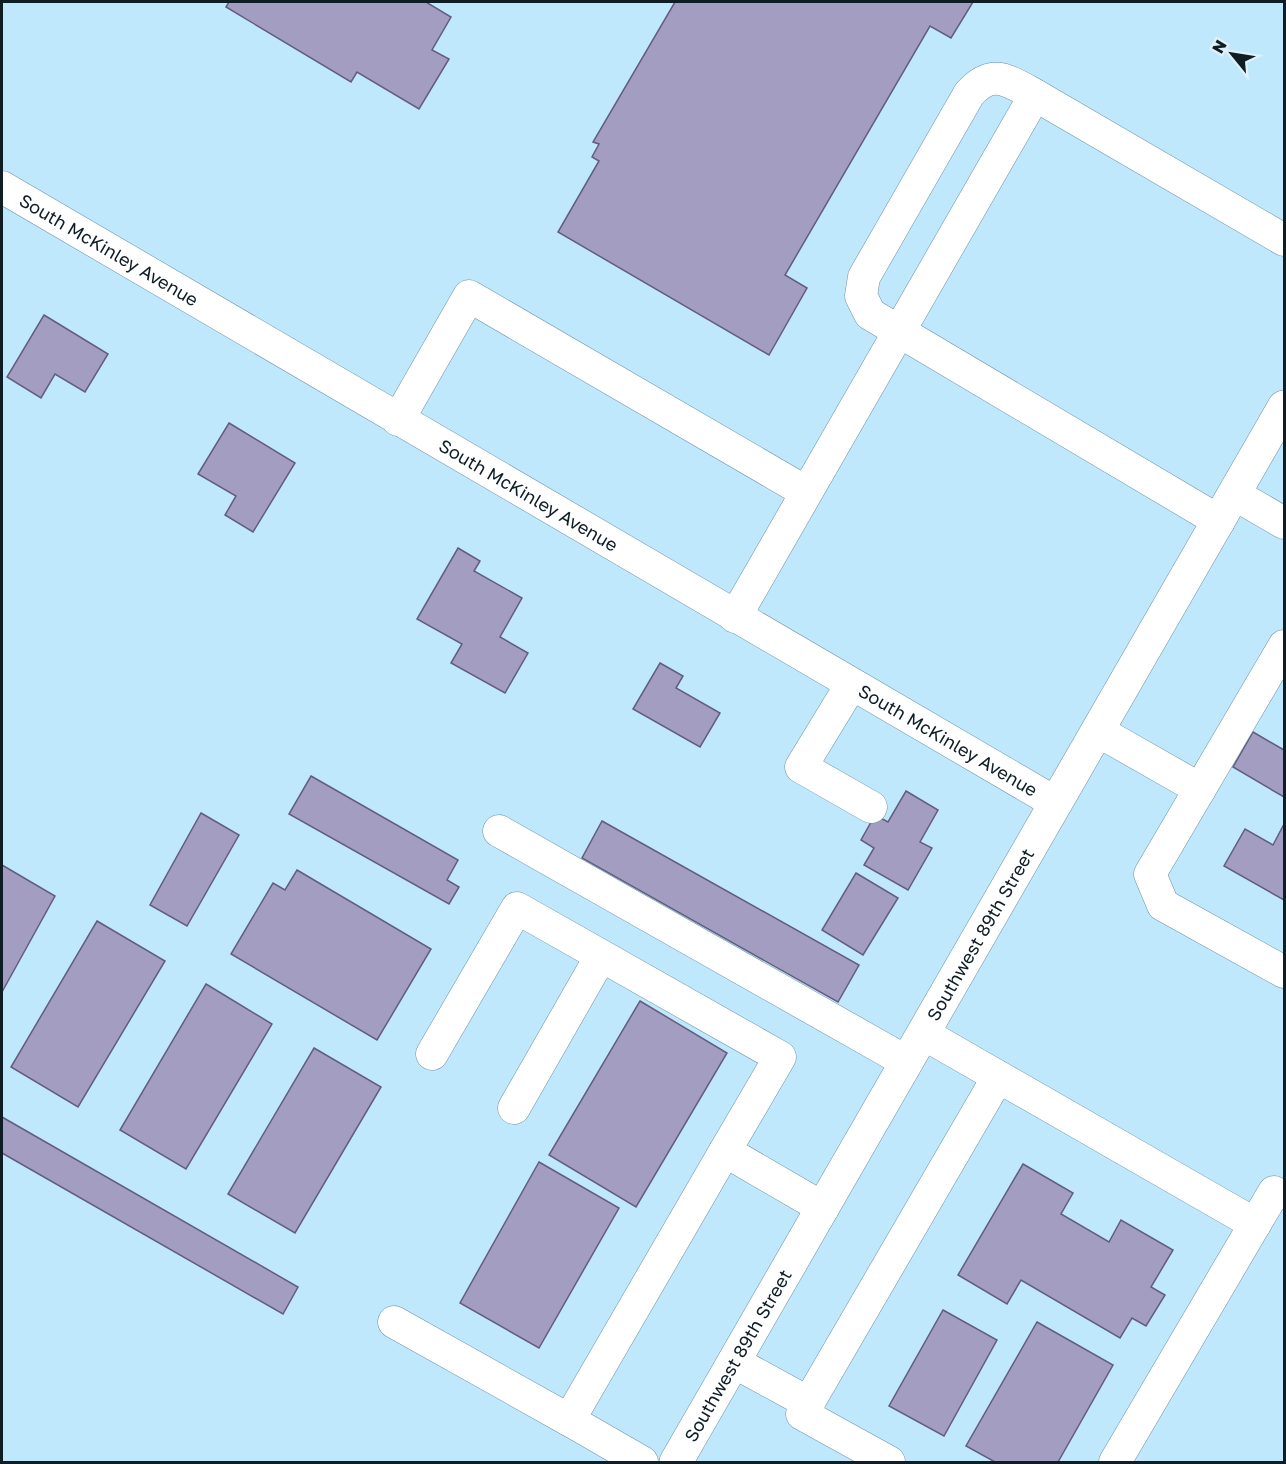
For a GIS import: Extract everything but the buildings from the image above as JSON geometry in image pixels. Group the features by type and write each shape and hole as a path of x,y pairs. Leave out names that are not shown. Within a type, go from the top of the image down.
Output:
{"main road":[{"name":"Southwest 89th Street","path":"676,1462 1284,407"}],"street":[{"path":"1284,240 1035,95 1009,81 994,78 976,86 969,94 864,277 861,296 870,314 899,331 1227,508 1284,523"},
{"path":"735,617 1035,95"},
{"name":"South McKinley Avenue","path":"2,187 1056,803"},
{"path":"398,420 470,296 806,492"},
{"path":"1284,646 1150,874 1163,905 1284,972"},
{"path":"851,685 801,767 871,807"},
{"path":"1098,731 1200,789"},
{"path":"499,831 907,1062"},
{"path":"432,1054 517,908 780,1057 569,1420"},
{"path":"514,1108 601,956"},
{"path":"924,1034 1255,1224"},
{"path":"888,1462 802,1414 998,1077"},
{"path":"725,1151 823,1208"},
{"path":"1115,1462 1274,1192"},
{"path":"394,1322 642,1462"},
{"path":"734,1362 809,1403"}]}
